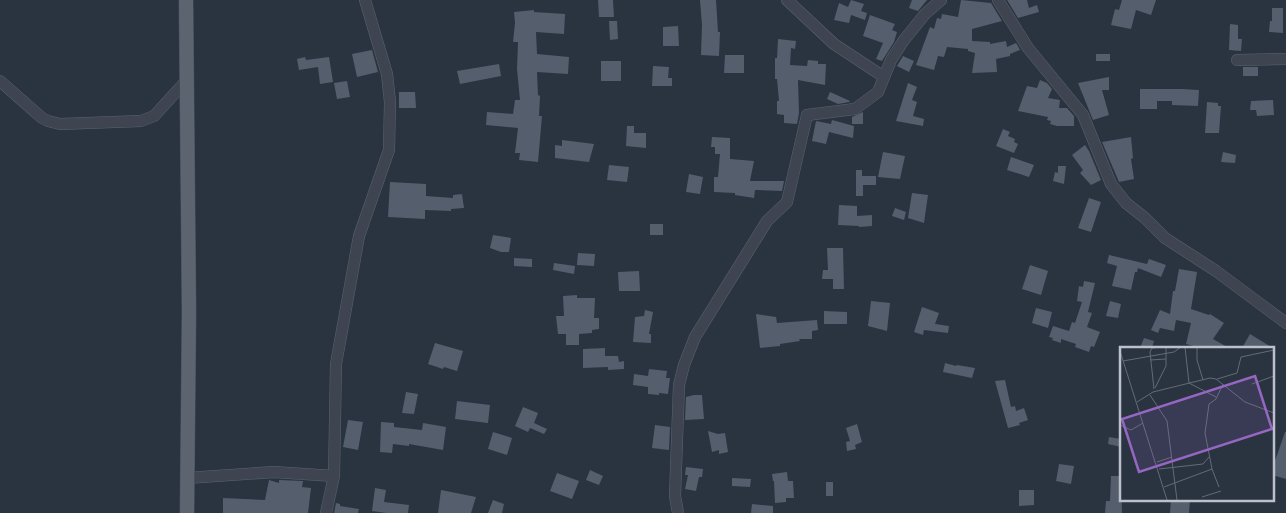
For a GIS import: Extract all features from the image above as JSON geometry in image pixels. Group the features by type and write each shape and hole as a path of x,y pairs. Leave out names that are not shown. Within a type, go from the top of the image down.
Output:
{"main road":[{"path":"186,0 190,312 187,513"}],"street":[{"path":"326,513 334,476 336,364 359,236 390,150 388,74 365,0"},
{"path":"787,0 834,44 884,76"},
{"path":"678,513 675,496 679,385 684,364 691,346 768,221 787,202 807,115 855,109 878,92 891,60 904,40 925,14 940,0"},
{"path":"998,0 1028,48 1083,115 1111,184 1118,194 1165,238 1216,270 1286,323"},
{"path":"1237,60 1286,58"},
{"path":"0,81 42,118 60,124 141,121 147,119 154,116 188,80"},
{"path":"187,478 274,472 334,476"}],"building":[{"path":"598,0 613,0 614,17 599,17"},
{"path":"700,0 716,0 718,32 720,32 719,56 701,55 702,25"},
{"path":"851,0 864,4 861,11 867,13 865,20 851,15 849,23 834,20 839,3 848,7"},
{"path":"912,0 927,0 918,11 909,8"},
{"path":"961,0 991,3 1002,21 972,29 972,41 990,42 990,44 1006,41 1007,47 1016,43 1020,50 1010,54 1010,56 996,59 997,72 972,73 975,53 968,51 968,49 947,47 944,57 938,56 934,70 916,65 930,27 934,29 937,18 941,19 942,14 958,17"},
{"path":"1007,0 1027,0 1029,8 1037,5 1039,12 1018,18"},
{"path":"1122,0 1156,0 1151,15 1136,10 1131,29 1111,25 1115,9 1119,10"},
{"path":"1272,8 1283,8 1283,33 1269,32 1270,21 1272,21"},
{"path":"534,10 534,12 565,14 564,34 536,32 537,54 569,57 568,74 537,72 538,95 540,96 539,116 542,116 538,162 519,160 520,153 515,153 518,128 486,125 487,112 513,114 515,100 520,100 517,69 518,42 513,42 514,12"},
{"path":"870,15 895,24 892,30 897,32 894,42 882,61 876,59 883,43 863,36"},
{"path":"609,21 617,21 618,39 610,40"},
{"path":"1230,24 1238,25 1238,39 1242,39 1241,51 1229,50"},
{"path":"678,26 679,46 663,46 663,27"},
{"path":"778,39 796,41 795,49 791,48 790,65 807,66 808,60 818,61 818,64 826,64 825,85 798,80 799,113 797,124 784,123 784,115 777,114 777,101 779,101 777,79 775,79 775,58 777,58"},
{"path":"372,50 378,72 357,77 352,54"},
{"path":"1096,54 1110,54 1110,61 1096,61"},
{"path":"725,55 744,55 744,73 724,73"},
{"path":"903,56 914,61 909,72 897,66"},
{"path":"305,57 306,60 329,57 333,82 320,84 318,67 299,70 297,59"},
{"path":"601,61 621,61 621,81 601,81"},
{"path":"499,64 501,76 460,84 457,71"},
{"path":"653,66 669,67 668,78 672,78 672,86 652,86"},
{"path":"1243,67 1258,67 1258,76 1243,76"},
{"path":"1109,77 1109,90 1102,90 1109,115 1093,120 1078,83"},
{"path":"1040,80 1047,83 1052,89 1048,98 1060,100 1059,108 1067,108 1074,116 1074,126 1057,126 1050,124 1051,121 1047,120 1048,117 1018,111 1027,86 1037,88"},
{"path":"347,81 350,97 337,99 334,83"},
{"path":"908,83 917,87 912,100 917,102 913,116 924,119 923,126 896,121"},
{"path":"1140,89 1199,90 1198,106 1172,105 1172,101 1157,101 1157,109 1140,109"},
{"path":"399,92 415,92 416,108 399,108"},
{"path":"830,92 850,101 838,104 827,99"},
{"path":"1273,100 1274,115 1257,116 1256,110 1250,110 1251,101"},
{"path":"1207,102 1218,103 1218,106 1221,106 1219,133 1205,133"},
{"path":"863,112 863,124 852,124 852,117"},
{"path":"832,120 854,126 853,138 829,132 826,144 812,141 816,121 831,124"},
{"path":"627,126 634,126 634,133 646,133 646,148 626,146"},
{"path":"1003,129 1010,132 1008,136 1015,139 1014,142 1018,144 1014,153 996,146"},
{"path":"712,137 730,138 730,159 754,161 750,181 784,181 782,191 755,190 754,198 735,195 735,193 714,192 714,177 718,177 720,154 715,154 715,147 711,147"},
{"path":"1131,137 1133,158 1131,159 1134,179 1119,182 1102,142"},
{"path":"562,140 594,144 589,162 555,158 555,145 562,146"},
{"path":"1085,145 1101,180 1091,185 1080,173 1083,170 1072,155"},
{"path":"883,152 905,156 900,179 878,177"},
{"path":"1223,152 1236,155 1235,163 1221,162"},
{"path":"1011,157 1034,165 1029,177 1007,170"},
{"path":"609,165 629,167 627,182 607,180"},
{"path":"1058,166 1066,166 1064,184 1053,181 1055,172 1058,173"},
{"path":"856,170 862,170 862,176 876,176 876,185 863,185 863,196 856,196"},
{"path":"689,174 703,177 700,194 686,192"},
{"path":"390,182 426,184 426,196 453,198 453,195 462,194 464,208 451,209 451,211 425,210 425,219 388,217"},
{"path":"912,193 928,195 924,223 908,218"},
{"path":"1089,198 1101,202 1091,232 1078,228"},
{"path":"839,205 857,206 857,216 872,215 872,226 838,225"},
{"path":"895,208 906,212 904,220 892,216"},
{"path":"650,224 663,224 663,235 650,235"},
{"path":"493,235 511,238 509,252 501,252 490,248"},
{"path":"827,248 843,248 844,289 833,289 833,279 822,279 823,270 828,270"},
{"path":"578,253 595,254 594,266 577,265"},
{"path":"1109,255 1147,264 1149,259 1166,265 1161,277 1138,268 1137,272 1135,272 1131,290 1112,286 1117,266 1107,263"},
{"path":"514,258 532,259 532,267 514,266"},
{"path":"554,263 575,266 574,274 553,270"},
{"path":"1030,265 1048,271 1041,295 1022,289"},
{"path":"1179,269 1197,272 1191,309 1210,314 1224,323 1213,339 1227,347 1197,347 1186,344 1191,323 1176,320 1174,331 1160,328 1158,333 1151,330 1160,310 1170,314 1173,291 1175,291"},
{"path":"639,271 640,291 619,291 618,272"},
{"path":"1084,281 1095,283 1088,312 1092,313 1087,327 1100,332 1094,347 1091,346 1089,352 1075,347 1076,344 1061,339 1061,343 1049,337 1053,326 1069,331 1072,322 1075,323 1082,302 1077,301 1079,286 1083,287"},
{"path":"577,295 577,298 595,298 594,318 599,318 599,329 592,330 592,333 579,334 579,345 566,345 566,334 558,334 556,316 564,316 563,296"},
{"path":"871,301 890,303 887,331 868,326"},
{"path":"1110,301 1121,304 1118,318 1106,316"},
{"path":"922,307 939,313 935,324 949,326 948,333 924,330 923,335 914,332"},
{"path":"1036,308 1052,312 1048,328 1032,323"},
{"path":"645,310 653,312 649,334 651,334 651,343 633,342 635,317 644,316"},
{"path":"824,311 847,312 847,324 824,324"},
{"path":"756,314 776,317 777,323 817,320 818,330 812,331 812,339 799,339 800,341 780,344 780,346 760,348"},
{"path":"1250,334 1271,347 1243,347"},
{"path":"1144,338 1154,341 1152,347 1140,347"},
{"path":"435,343 463,351 457,371 428,364"},
{"path":"605,348 605,356 618,356 619,362 624,361 624,369 608,370 608,367 583,368 583,349"},
{"path":"945,363 975,368 972,378 943,372"},
{"path":"649,369 667,371 666,378 670,378 668,394 648,394 648,387 633,385 634,374 648,376"},
{"path":"1005,380 1011,407 1015,406 1016,411 1024,408 1028,420 1019,423 1020,425 1008,428 995,381"},
{"path":"406,392 418,394 414,414 402,413"},
{"path":"702,395 704,419 685,420 686,397"},
{"path":"457,401 490,405 488,423 455,419"},
{"path":"523,407 538,413 534,423 547,429 544,434 530,428 528,432 515,426"},
{"path":"348,420 363,422 358,450 343,447"},
{"path":"381,422 394,423 394,427 422,430 423,423 446,427 443,450 409,444 409,446 393,444 392,453 380,452"},
{"path":"857,424 862,442 855,445 856,449 847,451 846,442 850,441 846,428"},
{"path":"655,425 670,427 669,450 652,448"},
{"path":"708,431 718,434 725,433 728,452 719,454 719,450 712,452"},
{"path":"493,432 512,438 507,455 488,449"},
{"path":"1286,432 1286,479 1274,476 1274,464"},
{"path":"1109,437 1120,439 1120,447 1108,444"},
{"path":"1059,464 1074,466 1071,484 1056,481"},
{"path":"686,467 703,469 696,491 685,489 688,475 685,475"},
{"path":"590,470 603,476 599,485 586,480"},
{"path":"787,472 788,481 793,481 794,498 786,498 786,502 775,503 772,474"},
{"path":"557,473 579,481 572,499 550,491"},
{"path":"1111,476 1120,476 1122,513 1105,513 1106,501 1110,501"},
{"path":"732,478 751,479 750,487 732,486"},
{"path":"269,480 279,483 279,480 303,481 302,487 311,488 308,513 223,513 223,498 265,500"},
{"path":"826,482 833,482 833,496 826,496"},
{"path":"375,488 386,490 384,502 409,505 408,513 372,511"},
{"path":"441,490 476,497 471,513 438,513"},
{"path":"1019,490 1034,490 1034,505 1019,506"},
{"path":"493,500 504,504 502,513 488,513"},
{"path":"1171,500 1190,500 1189,513 1170,513"},
{"path":"336,503 340,504 340,506 359,509 358,513 334,513"},
{"path":"752,504 773,506 773,513 751,513"}]}
